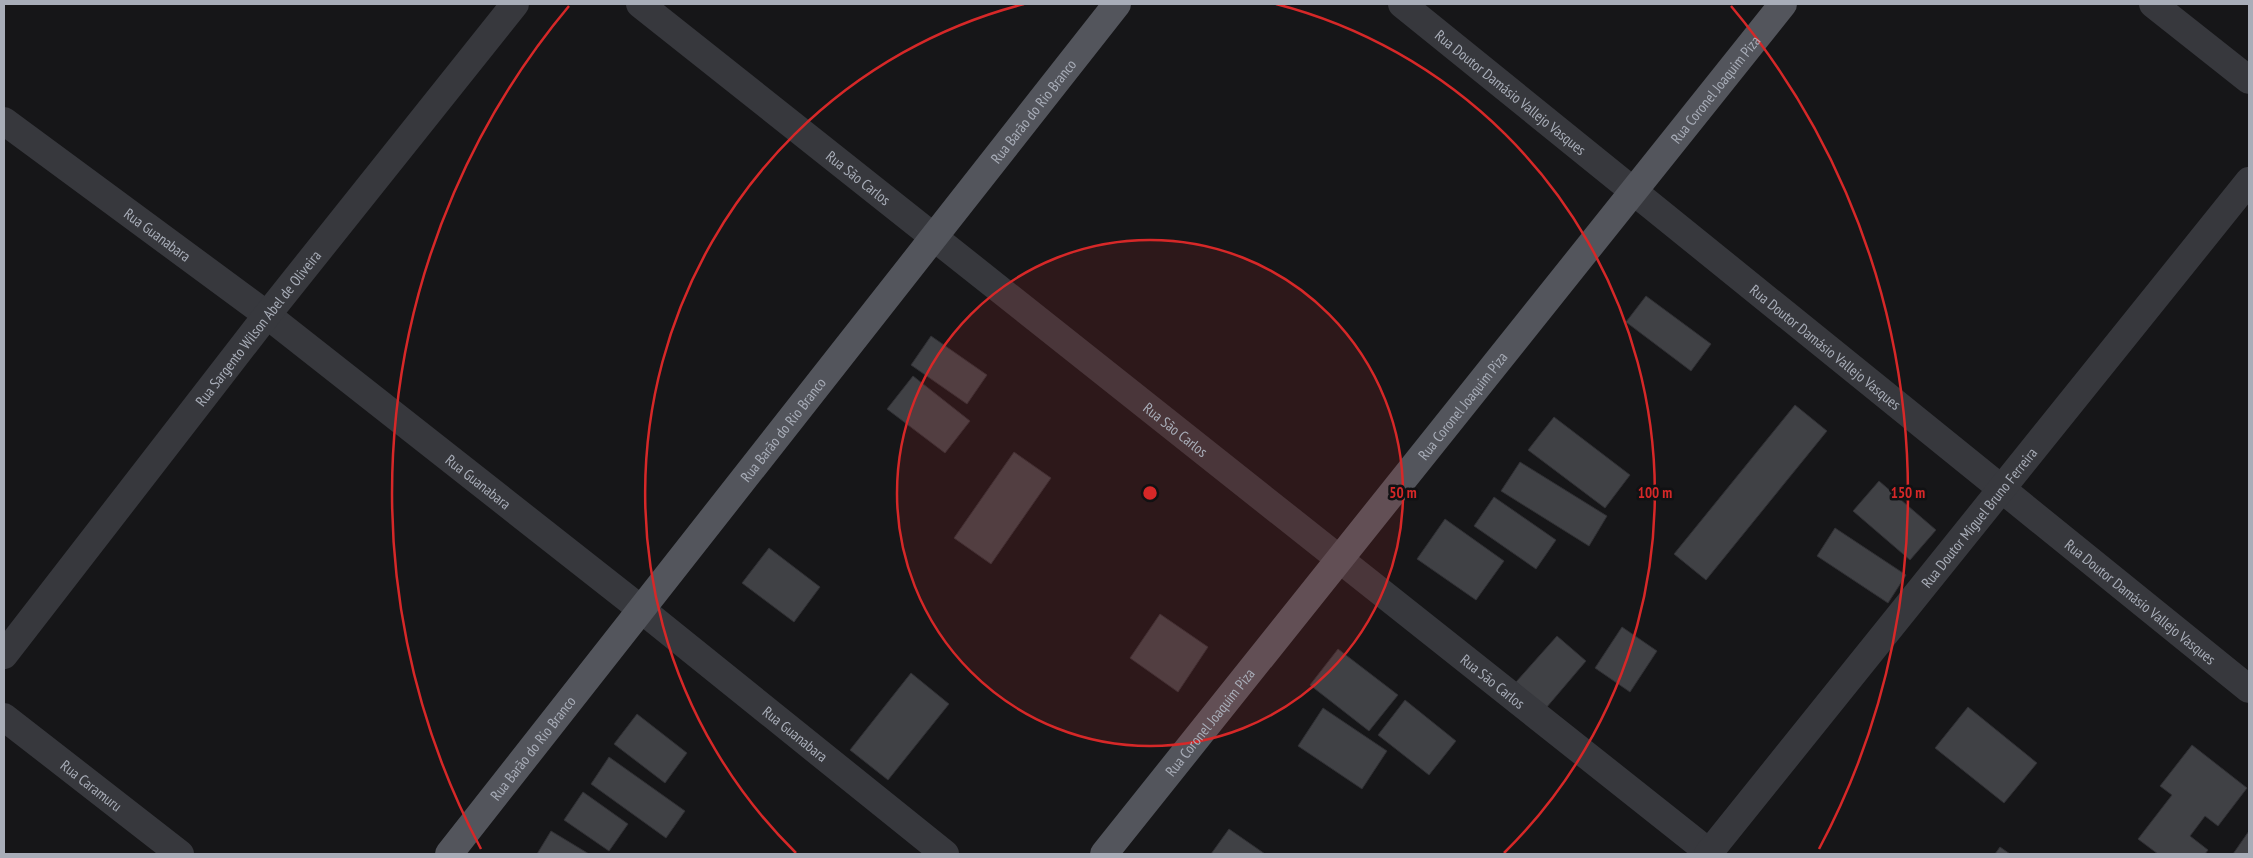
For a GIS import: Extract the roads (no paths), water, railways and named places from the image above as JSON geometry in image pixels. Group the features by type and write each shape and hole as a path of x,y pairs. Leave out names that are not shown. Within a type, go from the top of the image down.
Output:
{"main road":[{"name":"Rua Barão do Rio Branco","path":"449,854 1117,4"},
{"name":"Rua Coronel Joaquim Piza","path":"1104,854 1784,4"}],"street":[{"name":"Rua Sargento Wilson Abel de Oliveira","path":"4,655 267,315 515,4"},
{"name":"Rua São Carlos","path":"640,4 1710,854"},
{"name":"Rua Doutor Damásio Vallejo Vasques","path":"1402,4 2249,689"},
{"path":"2153,4 2249,80"},
{"name":"Rua Guanabara","path":"4,120 267,315 642,610 946,854"},
{"name":"Rua Doutor Miguel Bruno Ferreira","path":"1710,854 2000,489 2249,181"},
{"name":"Rua Caramuru","path":"4,717 180,854"}]}
